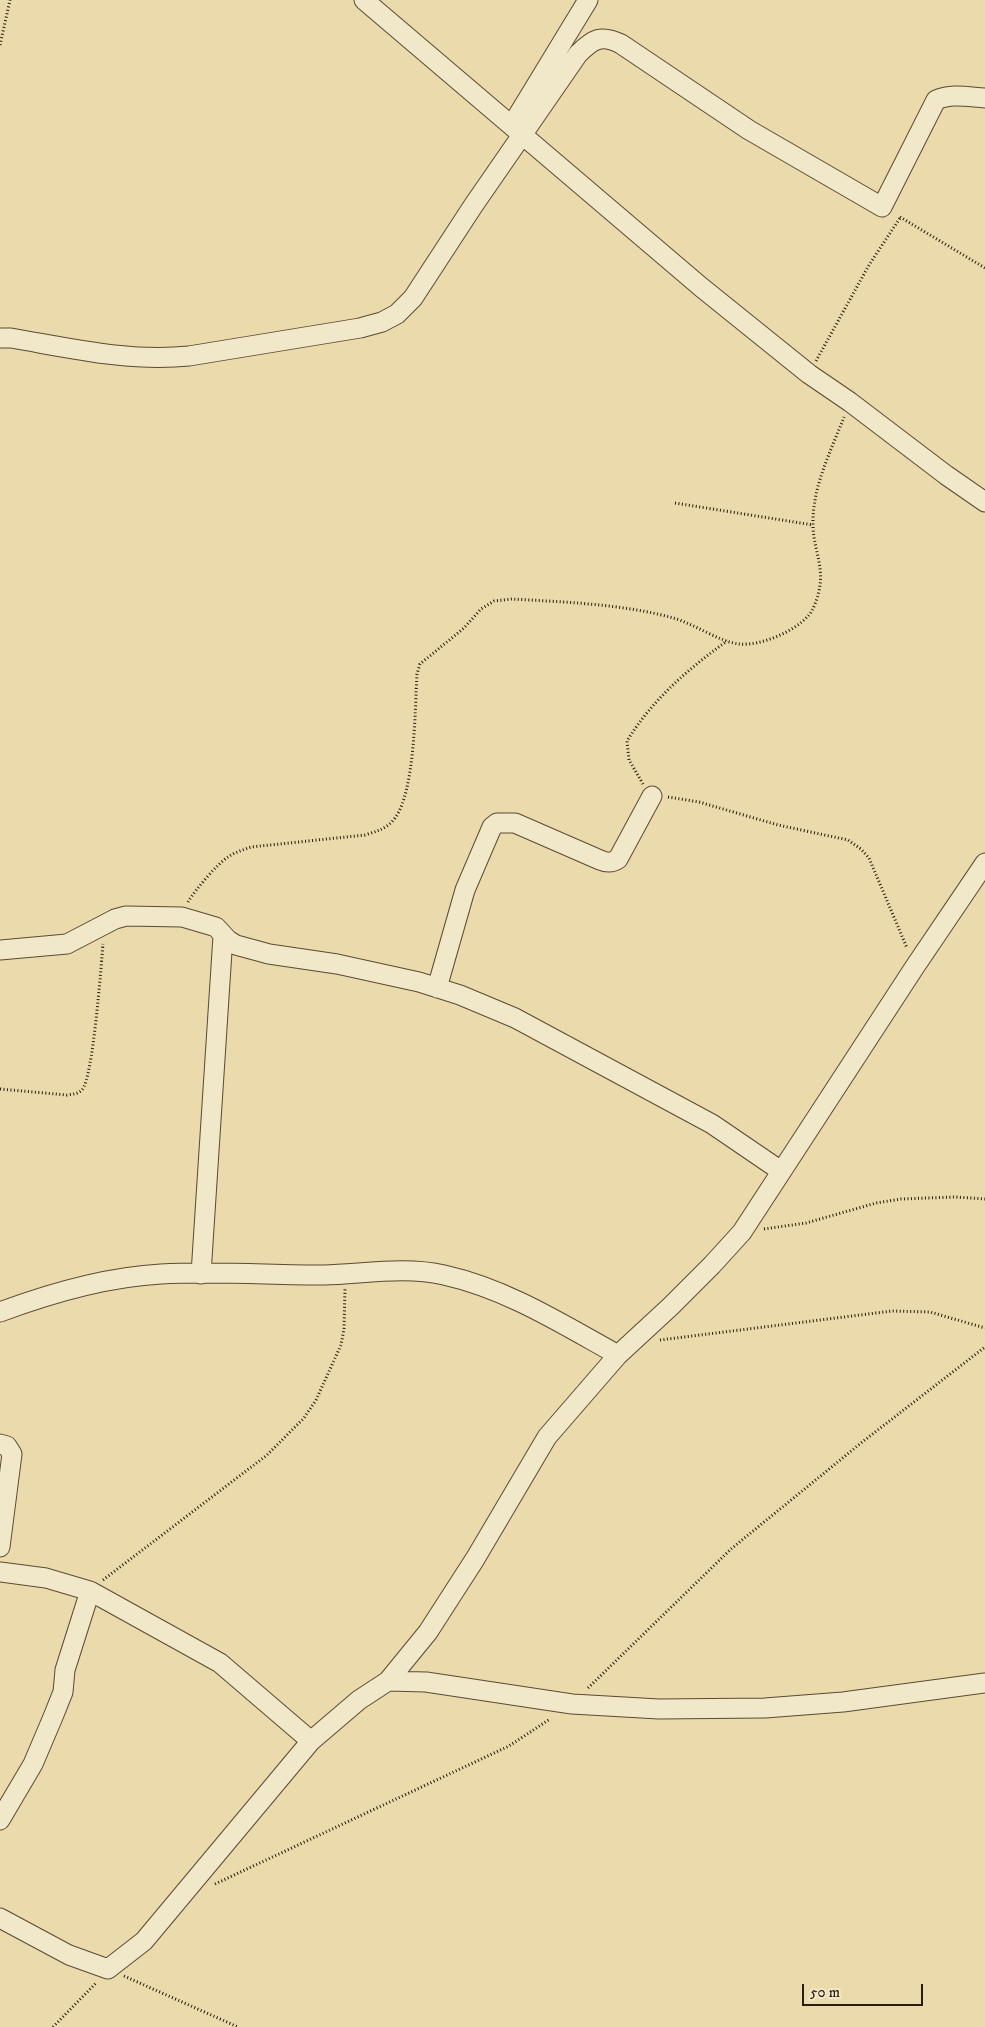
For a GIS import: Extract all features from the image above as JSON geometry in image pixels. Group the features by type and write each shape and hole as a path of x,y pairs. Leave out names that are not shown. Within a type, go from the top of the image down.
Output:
{"street":[{"path":"364,0 701,288 809,374 985,502"},
{"path":"0,338 11,338 110,356 164,359 351,330 382,322 397,314 413,298 517,129 588,0"},
{"path":"517,129 588,44 600,38 611,39 749,130 882,207 936,100 944,96 985,98"},
{"path":"437,988 464,890 492,828 497,824 515,824 607,863 613,862 618,859 652,796"},
{"path":"0,1918 69,1955 108,1970 144,1941 311,1741 359,1700 388,1680 428,1632 475,1559 547,1437 618,1355 692,1286 742,1232 914,968 985,863"},
{"path":"0,950 67,944 105,924 126,916 182,917 216,927 236,945 269,954 384,973 460,995 523,1023 712,1124 782,1171"},
{"path":"201,1274 224,936"},
{"path":"0,1312 76,1289 123,1278 161,1274 346,1274 404,1271 442,1274 512,1297 618,1355"},
{"path":"0,1444 7,1446 12,1454 3,1505 0,1547"},
{"path":"0,1572 46,1578 90,1591 220,1662 311,1741"},
{"path":"0,1820 33,1764 56,1711 63,1692 67,1664 90,1591"},
{"path":"388,1680 426,1682 572,1704 659,1709 765,1708 843,1702 985,1683"}],"path":[{"path":"0,45 10,0"},
{"path":"882,207 985,268"},
{"path":"809,374 870,265 900,218"},
{"path":"182,917 193,893 228,857 239,851 251,847 365,835 382,830 389,825 401,807 412,760 417,674 420,664 464,628 481,609 494,601 512,599 554,601 631,610 673,618 703,629 727,641 740,644 754,643 777,636 797,626 810,615 820,585 813,525 819,483 850,402"},
{"path":"675,503 813,525"},
{"path":"727,641 682,674 648,713 627,741 629,760 652,796 681,798 699,802 778,825 848,840 861,849 869,858 914,968"},
{"path":"0,1089 67,1095 77,1094 83,1089 90,1069 105,924"},
{"path":"742,1232 806,1223 876,1203 901,1199 955,1197 985,1199"},
{"path":"90,1591 144,1547 266,1455 304,1418 316,1400 341,1345 344,1329 346,1274"},
{"path":"658,1340 892,1311 930,1312 985,1328"},
{"path":"214,1884 509,1746 572,1704 731,1549 985,1346"},
{"path":"53,2027 108,1970 238,2027"}]}
